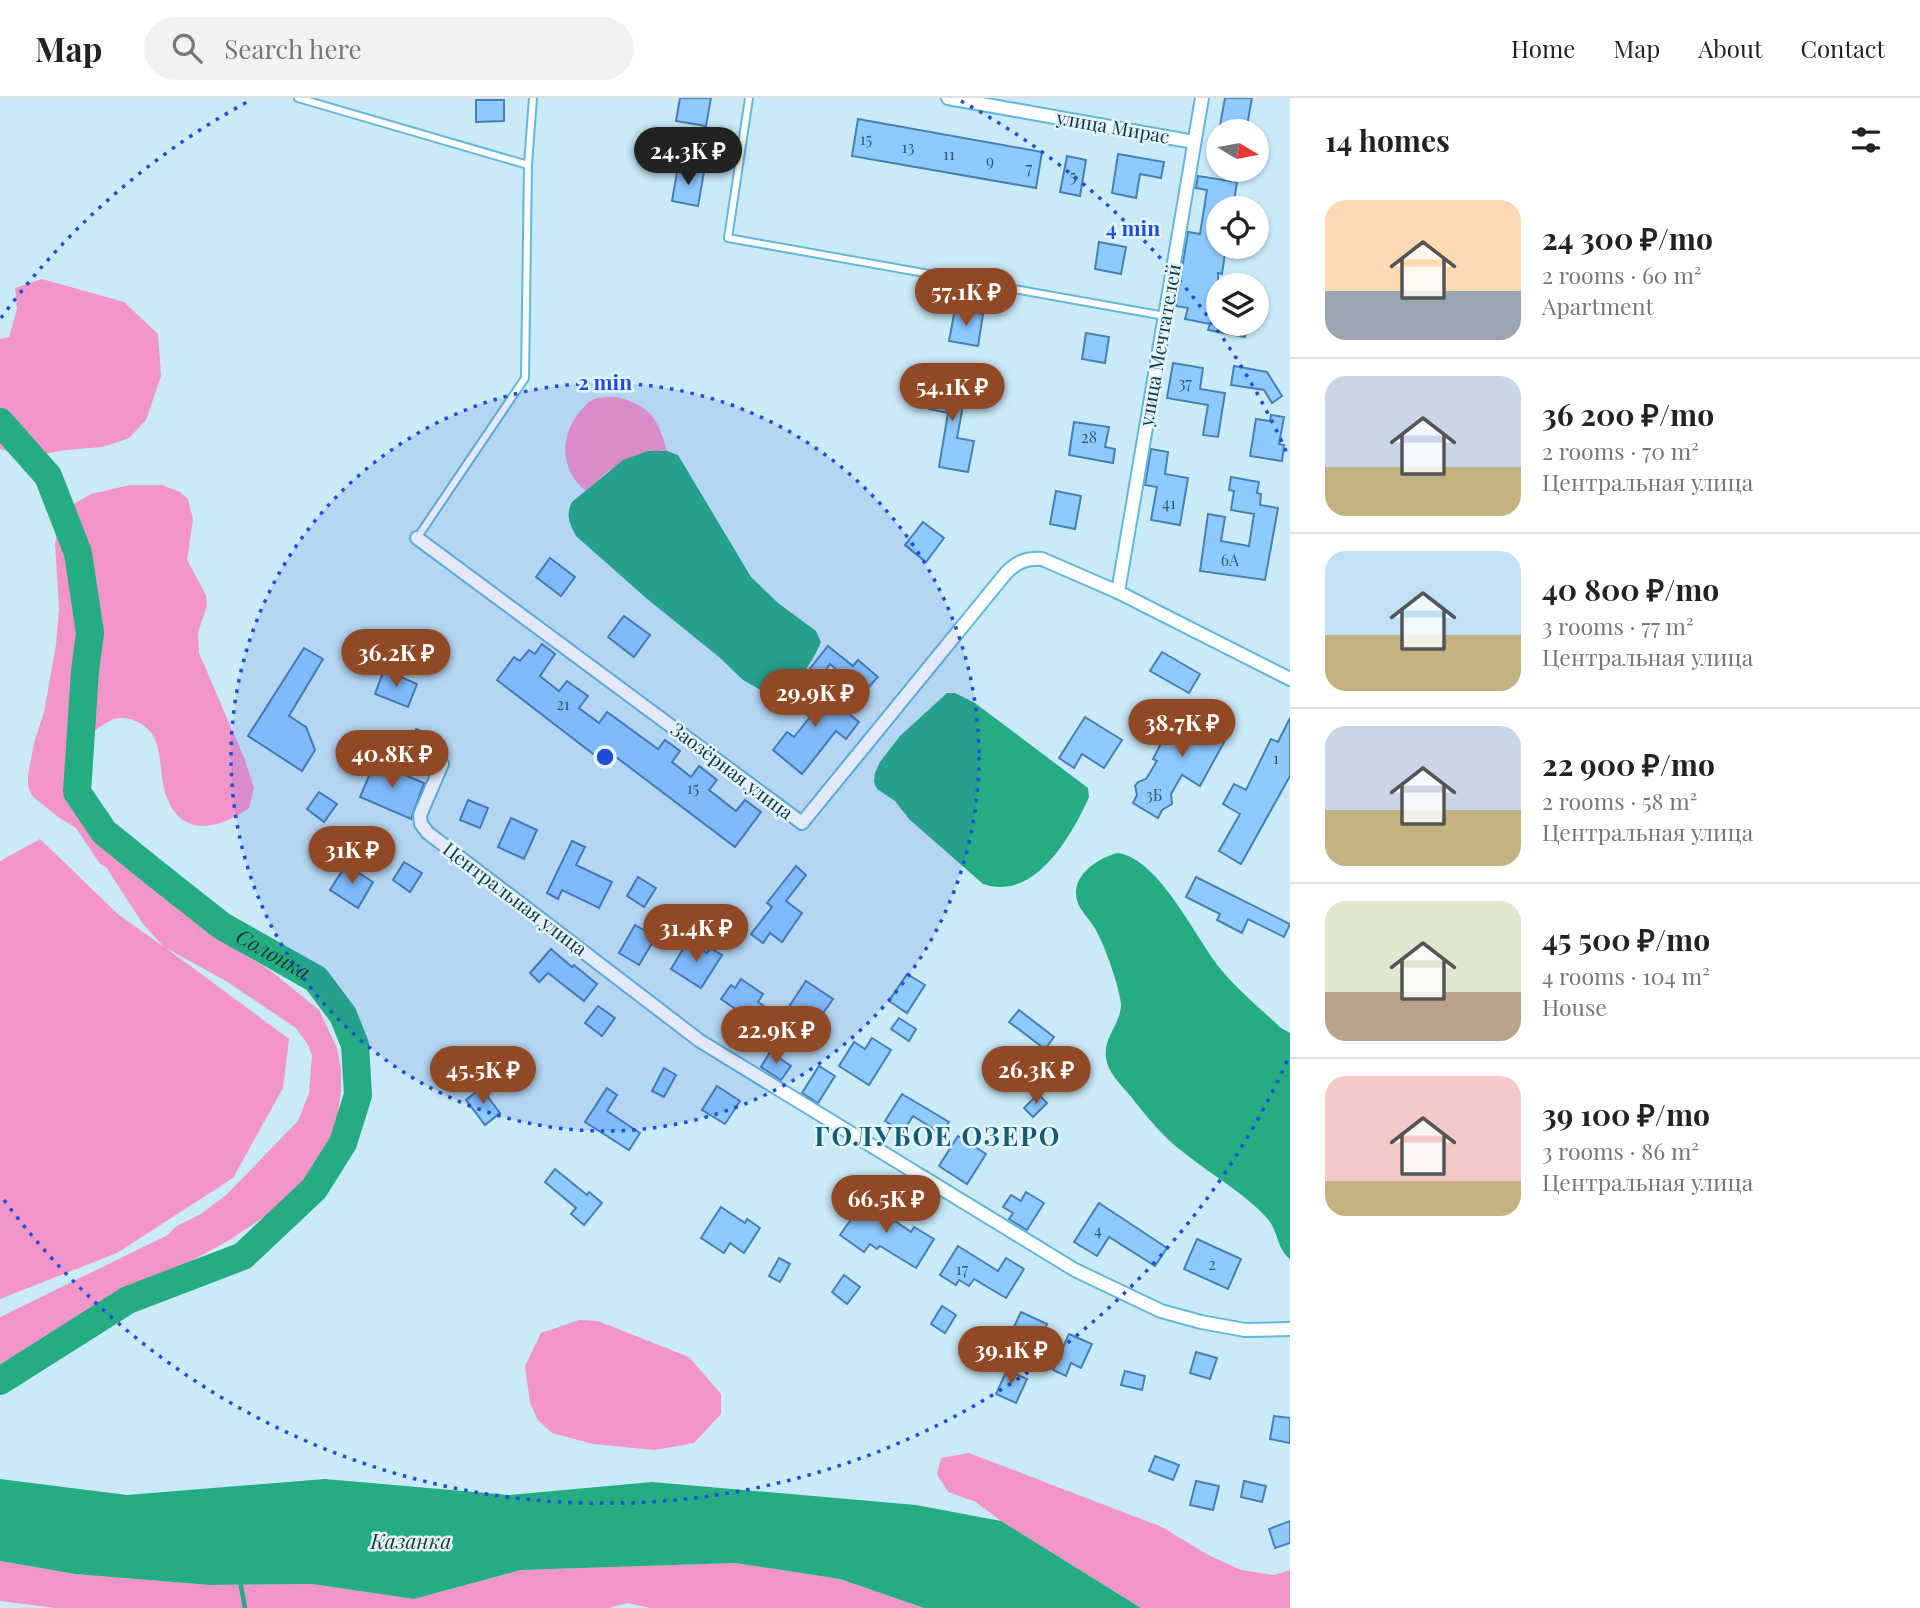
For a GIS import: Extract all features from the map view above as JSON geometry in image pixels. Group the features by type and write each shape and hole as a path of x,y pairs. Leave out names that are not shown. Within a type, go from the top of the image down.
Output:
{"street":[{"name":"улица Мирас","path":"948,98 1194,142"},
{"name":"улица Мечтателей","path":"1118,592 1202,98"},
{"name":"Заозёрная улица","path":"417,538 802,823 1014,565 1030,558 1042,559 1118,592 1290,679"},
{"name":"Центральная улица","path":"442,764 420,815 421,824 428,833 700,1041 1075,1270 1161,1311 1200,1322 1245,1330 1290,1329"}],"lane":[{"path":"298,98 528,165"},
{"path":"417,538 525,379 528,165 533,98"},
{"path":"749,98 728,238 1165,316"}],"shaded area":[{"path":"42,279 124,302 158,334 161,376 146,420 129,438 103,447 26,457 0,449 0,339 9,337 17,309 15,288"},
{"path":"616,397 637,404 651,415 660,430 667,451 648,451 608,471 586,491 567,464 568,433 578,414 589,402 599,398"},
{"path":"130,485 162,485 180,492 188,499 193,519 187,560 206,595 207,606 198,632 199,653 245,760 254,788 249,808 225,821 202,826 181,819 166,795 158,748 153,736 138,722 125,718 108,722 77,745 73,767 75,776 93,815 154,885 209,933 271,971 319,1010 337,1048 341,1070 337,1122 315,1169 276,1209 228,1241 0,1364 0,1317 168,1235 175,1227 201,1214 226,1195 298,1121 309,1093 312,1055 296,1028 226,981 166,948 289,1039 283,1088 233,1178 117,1253 0,1299 0,861 40,839 119,915 164,947 143,924 106,867 100,864 76,828 32,796 28,786 34,743 44,712 56,645 59,608 55,543 61,521 74,504 91,494"},
{"path":"579,1320 598,1321 689,1357 721,1394 721,1414 694,1443 655,1450 593,1444 552,1433 538,1420 530,1403 525,1366 541,1333"},
{"path":"969,1453 1162,1527 1208,1555 1241,1570 1274,1575 1290,1570 1290,1608 1141,1608 1001,1521 976,1502 948,1492 937,1474 941,1458"},
{"path":"0,1561 75,1574 210,1585 312,1584 414,1599 521,1570 735,1563 840,1579 924,1608 650,1608 628,1603 608,1608 56,1608 0,1601"}],"water":[{"path":"648,451 667,451 678,455 751,577 778,603 816,631 821,642 813,658 798,679 778,695 764,692 743,680 576,536 569,516 572,502 623,460"},
{"path":"947,693 955,693 975,703 1088,788 1089,797 1062,846 1049,862 1019,883 1002,887 983,884 909,819 895,801 877,789 874,782 880,762 900,736"},
{"path":"1118,853 1133,859 1163,885 1223,972 1281,1028 1290,1033 1290,1259 1282,1250 1267,1218 1248,1200 1169,1140 1109,1068 1106,1059 1107,1043 1119,1015 1120,1000 1102,943 1080,907 1076,891 1088,869"},
{"name":"Казанка","path":"0,1479 127,1495 325,1479 509,1495 652,1482 916,1505 1001,1521 1141,1608 924,1608 840,1579 735,1563 521,1570 414,1599 312,1584 210,1585 75,1574 0,1561"}],"building":[{"path":"680,98 711,98 706,126 676,121"},
{"path":"1225,98 1252,98 1248,119 1221,119"},
{"path":"476,100 504,100 504,121 476,122"},
{"path":"858,119 1042,152 1036,188 852,156"},
{"path":"1118,154 1164,162 1161,178 1140,174 1136,198 1112,193"},
{"path":"1067,156 1086,160 1080,196 1060,192"},
{"path":"678,167 704,172 698,206 672,201"},
{"path":"1198,176 1206,177 1206,182 1237,182 1235,196 1206,196 1207,190 1196,188"},
{"path":"1206,196 1206,259 1224,259 1222,273 1206,273 1206,323 1185,319 1188,308 1176,306 1188,232 1200,234"},
{"path":"1099,242 1126,247 1121,274 1095,269"},
{"path":"955,309 983,314 978,346 949,341"},
{"path":"1086,333 1109,337 1105,363 1082,359"},
{"path":"1173,363 1203,368 1200,389 1225,393 1218,437 1203,435 1208,405 1167,398"},
{"path":"1234,366 1267,372 1282,396 1272,403 1264,390 1231,385"},
{"path":"935,377 967,383 957,438 974,441 968,472 939,467 948,413 929,409"},
{"path":"1271,415 1284,417 1279,444 1284,445 1282,461 1250,456 1256,419 1270,421"},
{"path":"1074,422 1109,427 1105,447 1115,449 1113,463 1069,455"},
{"path":"1151,449 1168,452 1165,474 1188,478 1180,525 1151,520 1157,487 1145,485"},
{"path":"1231,477 1259,482 1257,493 1261,494 1260,505 1278,508 1265,580 1200,571 1208,514 1225,517 1221,541 1249,546 1254,514 1231,510 1234,491 1229,490"},
{"path":"1056,491 1081,496 1075,529 1050,524"},
{"path":"923,522 944,538 926,562 905,545"},
{"path":"550,558 575,577 561,596 536,577"},
{"path":"624,616 650,635 634,657 608,637"},
{"path":"542,644 555,654 540,676 559,691 567,681 588,696 579,708 599,723 607,712 658,749 665,740 680,751 672,762 691,777 699,766 717,780 709,790 736,811 745,800 761,812 735,847 608,751 601,760 497,680 514,657 520,661 529,650 535,654"},
{"path":"828,646 853,666 858,660 878,677 863,693 830,664 819,679 808,671"},
{"path":"304,648 323,659 289,716 306,727 315,750 302,771 248,736"},
{"path":"1162,652 1200,674 1189,693 1150,671"},
{"path":"384,670 417,684 408,707 375,694"},
{"path":"811,683 859,722 846,739 836,731 802,774 773,750 787,732 794,737 810,717 794,704"},
{"path":"1178,710 1203,723 1210,710 1234,724 1200,786 1182,775 1171,794 1172,804 1162,810 1158,818 1133,803 1137,795 1135,786 1146,779 1157,761 1153,759"},
{"path":"1085,717 1122,740 1104,768 1082,754 1074,768 1059,758"},
{"path":"1290,718 1290,776 1241,864 1219,851 1240,814 1223,804 1234,784 1246,790 1271,739 1278,742"},
{"path":"416,729 435,737 427,757 408,749"},
{"path":"375,762 424,783 411,819 360,797"},
{"path":"319,792 337,804 324,822 307,809"},
{"path":"468,800 488,808 480,828 460,820"},
{"path":"511,818 537,830 524,859 498,847"},
{"path":"572,841 585,847 576,865 612,882 599,908 562,890 558,899 547,893"},
{"path":"404,862 422,873 410,892 393,880"},
{"path":"346,865 373,882 358,908 330,890"},
{"path":"796,866 806,875 786,901 802,913 782,942 770,933 763,943 751,934 772,907 767,903"},
{"path":"638,877 656,888 644,907 627,896"},
{"path":"1196,877 1290,924 1284,937 1248,919 1242,933 1217,920 1220,914 1186,897"},
{"path":"635,925 656,937 639,965 619,953"},
{"path":"688,941 707,953 710,948 722,955 701,988 671,969"},
{"path":"551,949 597,984 584,1001 548,973 539,982 530,973"},
{"path":"907,974 925,985 907,1013 889,1001"},
{"path":"741,979 763,994 758,1002 786,1021 766,1049 754,1041 763,1028 721,999 731,985 735,988"},
{"path":"806,981 833,999 814,1026 788,1008"},
{"path":"598,1006 615,1018 602,1036 585,1023"},
{"path":"1019,1010 1054,1037 1045,1049 1009,1022"},
{"path":"899,1018 916,1029 909,1041 891,1029"},
{"path":"872,1038 891,1050 869,1085 839,1066 854,1042 865,1049"},
{"path":"770,1052 791,1066 781,1080 761,1067"},
{"path":"819,1066 835,1076 818,1103 802,1093"},
{"path":"664,1068 676,1075 664,1097 652,1091"},
{"path":"717,1086 740,1101 725,1124 702,1110"},
{"path":"481,1088 500,1113 485,1125 466,1100"},
{"path":"607,1088 617,1095 607,1111 640,1133 629,1150 585,1122"},
{"path":"902,1094 949,1122 941,1134 913,1116 903,1132 885,1121"},
{"path":"1038,1094 1047,1103 1033,1117 1024,1108"},
{"path":"958,1136 986,1154 967,1184 939,1166"},
{"path":"555,1169 587,1195 589,1192 602,1203 584,1225 571,1214 576,1208 545,1182"},
{"path":"1026,1192 1044,1203 1027,1230 1009,1219 1013,1213 1003,1207 1011,1195 1021,1201"},
{"path":"865,1200 911,1232 914,1227 934,1239 916,1268 880,1246 877,1249 870,1244 864,1252 840,1235"},
{"path":"1099,1203 1167,1248 1155,1266 1109,1237 1097,1256 1074,1242"},
{"path":"721,1207 745,1223 747,1219 760,1228 744,1253 730,1243 724,1253 701,1238"},
{"path":"1197,1239 1241,1259 1228,1289 1184,1269"},
{"path":"958,1246 998,1271 1006,1258 1024,1269 1006,1298 974,1279 969,1286 959,1280 956,1285 940,1275"},
{"path":"779,1258 790,1264 780,1282 769,1276"},
{"path":"844,1275 860,1287 847,1304 832,1292"},
{"path":"942,1306 956,1315 945,1333 931,1324"},
{"path":"1021,1312 1047,1324 1035,1351 1008,1339"},
{"path":"1069,1334 1092,1344 1081,1368 1071,1363 1066,1376 1053,1370"},
{"path":"1196,1352 1217,1358 1210,1379 1190,1373"},
{"path":"1007,1370 1027,1379 1016,1403 996,1394"},
{"path":"1125,1371 1145,1376 1142,1390 1121,1385"},
{"path":"1274,1416 1290,1418 1290,1443 1270,1439"},
{"path":"1155,1456 1179,1465 1173,1480 1149,1471"},
{"path":"1196,1481 1219,1486 1213,1510 1190,1505"},
{"path":"1244,1481 1266,1486 1262,1502 1241,1497"},
{"path":"1290,1521 1290,1543 1275,1548 1269,1529"}],"waterway":[{"name":"Солонка","path":"0,422 48,476 78,553 90,633 77,792 104,832 222,926 316,979 343,1015 355,1045 358,1095 343,1143 314,1189 243,1256 128,1300 0,1381"},
{"path":"240,1581 245,1608"}],"district":[{"name":"ГОЛУБОЕ ОЗЕРО","path":"938,1137"}]}
